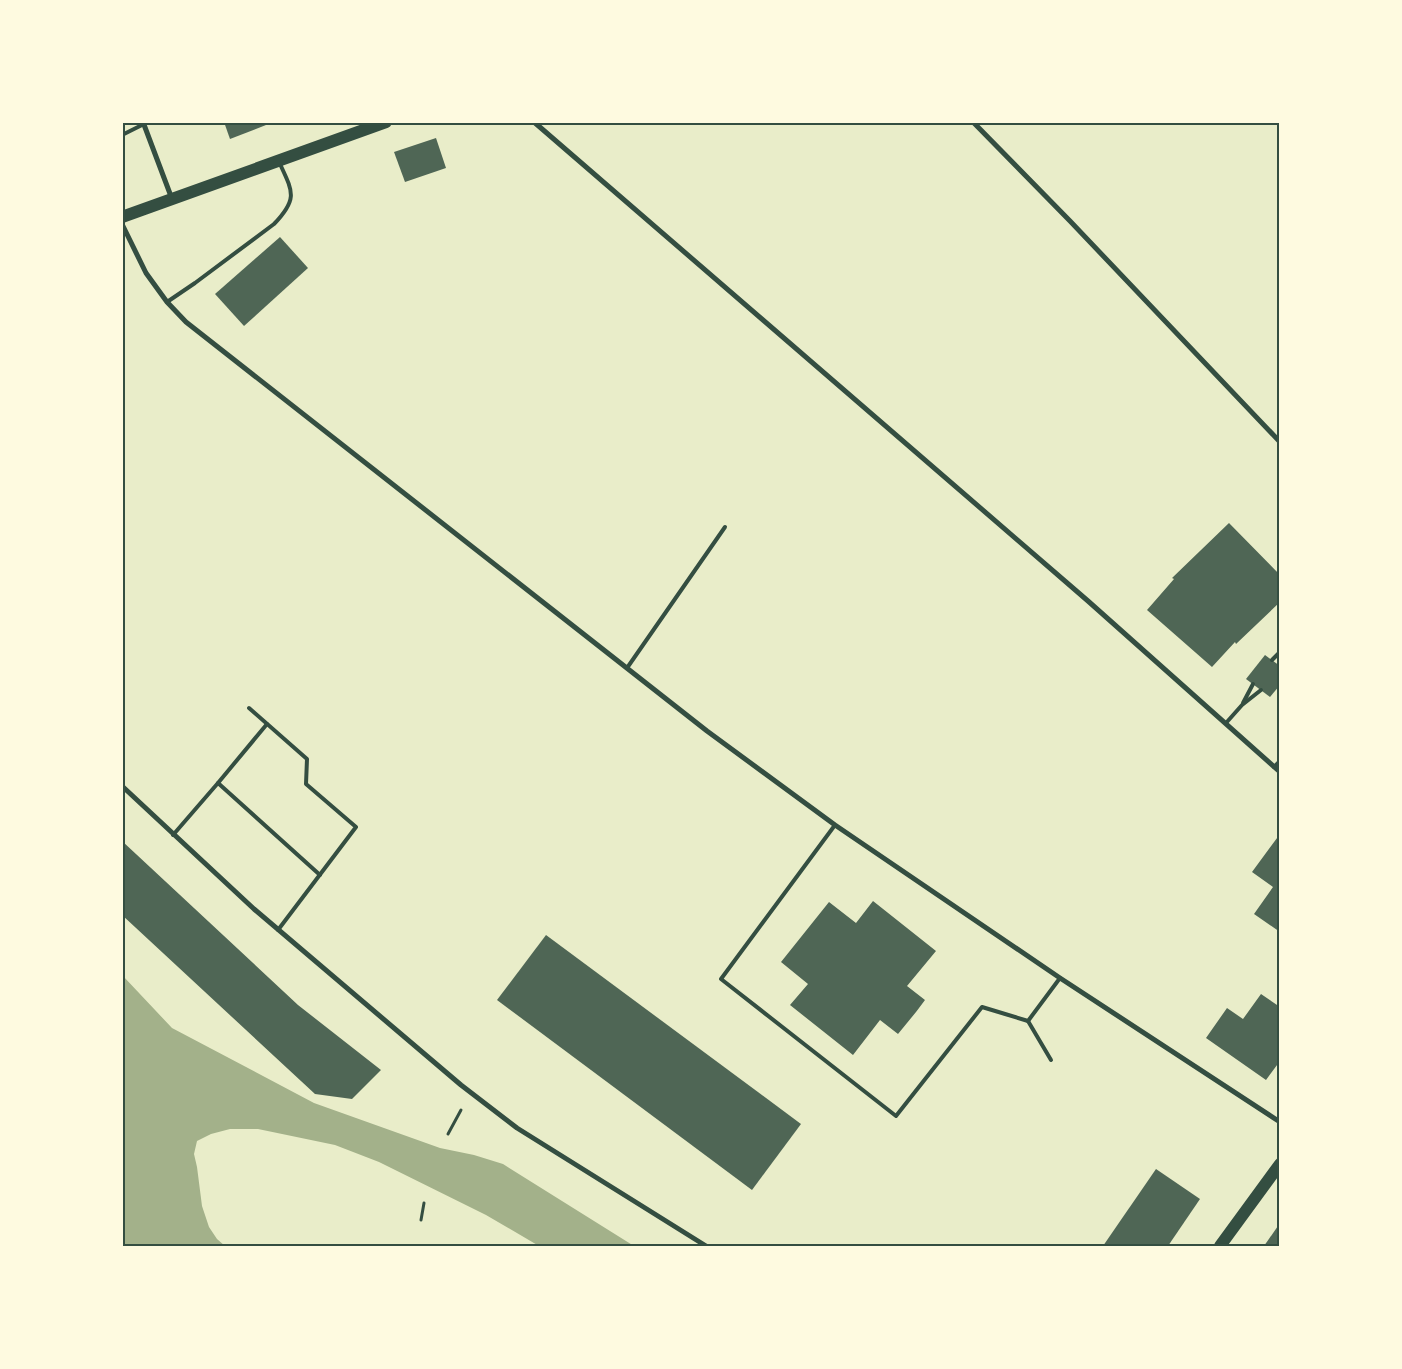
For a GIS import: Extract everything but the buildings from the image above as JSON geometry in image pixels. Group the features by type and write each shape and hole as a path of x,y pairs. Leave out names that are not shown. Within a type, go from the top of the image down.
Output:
{"main road":[{"path":"122,217 386,122"},
{"path":"1220,1246 1280,1164"}],"street":[{"path":"534,122 1088,601 1280,772"},
{"path":"973,122 1280,442"},
{"path":"143,123 172,199"},
{"path":"122,224 146,273 186,322 707,731 835,826 1060,978 1280,1122"},
{"path":"122,786 278,930 461,1084 517,1128 706,1246"}],"lane":[{"path":"122,134 143,123"},
{"path":"168,302 274,224 283,214 290,203 291,190 279,161"},
{"path":"627,668 726,527"},
{"path":"1272,660 1280,652"},
{"path":"1242,705 1253,684"},
{"path":"1226,723 1242,705 1261,690"},
{"path":"249,708 306,759 306,784 356,827 278,930"},
{"path":"173,835 267,724"},
{"path":"1274,767 1280,760"},
{"path":"218,783 320,875"},
{"path":"835,826 721,979 896,1116 982,1007 1028,1021 1051,1060"},
{"path":"1028,1021 1060,978"}],"path":[{"path":"448,1134 462,1110"},
{"path":"421,1220 424,1203"}],"shaded area":[{"path":"123,976 172,1028 314,1103 440,1148 474,1155 503,1164 634,1246 539,1246 486,1215 379,1162 335,1145 258,1129 230,1129 211,1134 197,1141 194,1154 202,1206 209,1227 217,1239 225,1246 123,1246"}]}
